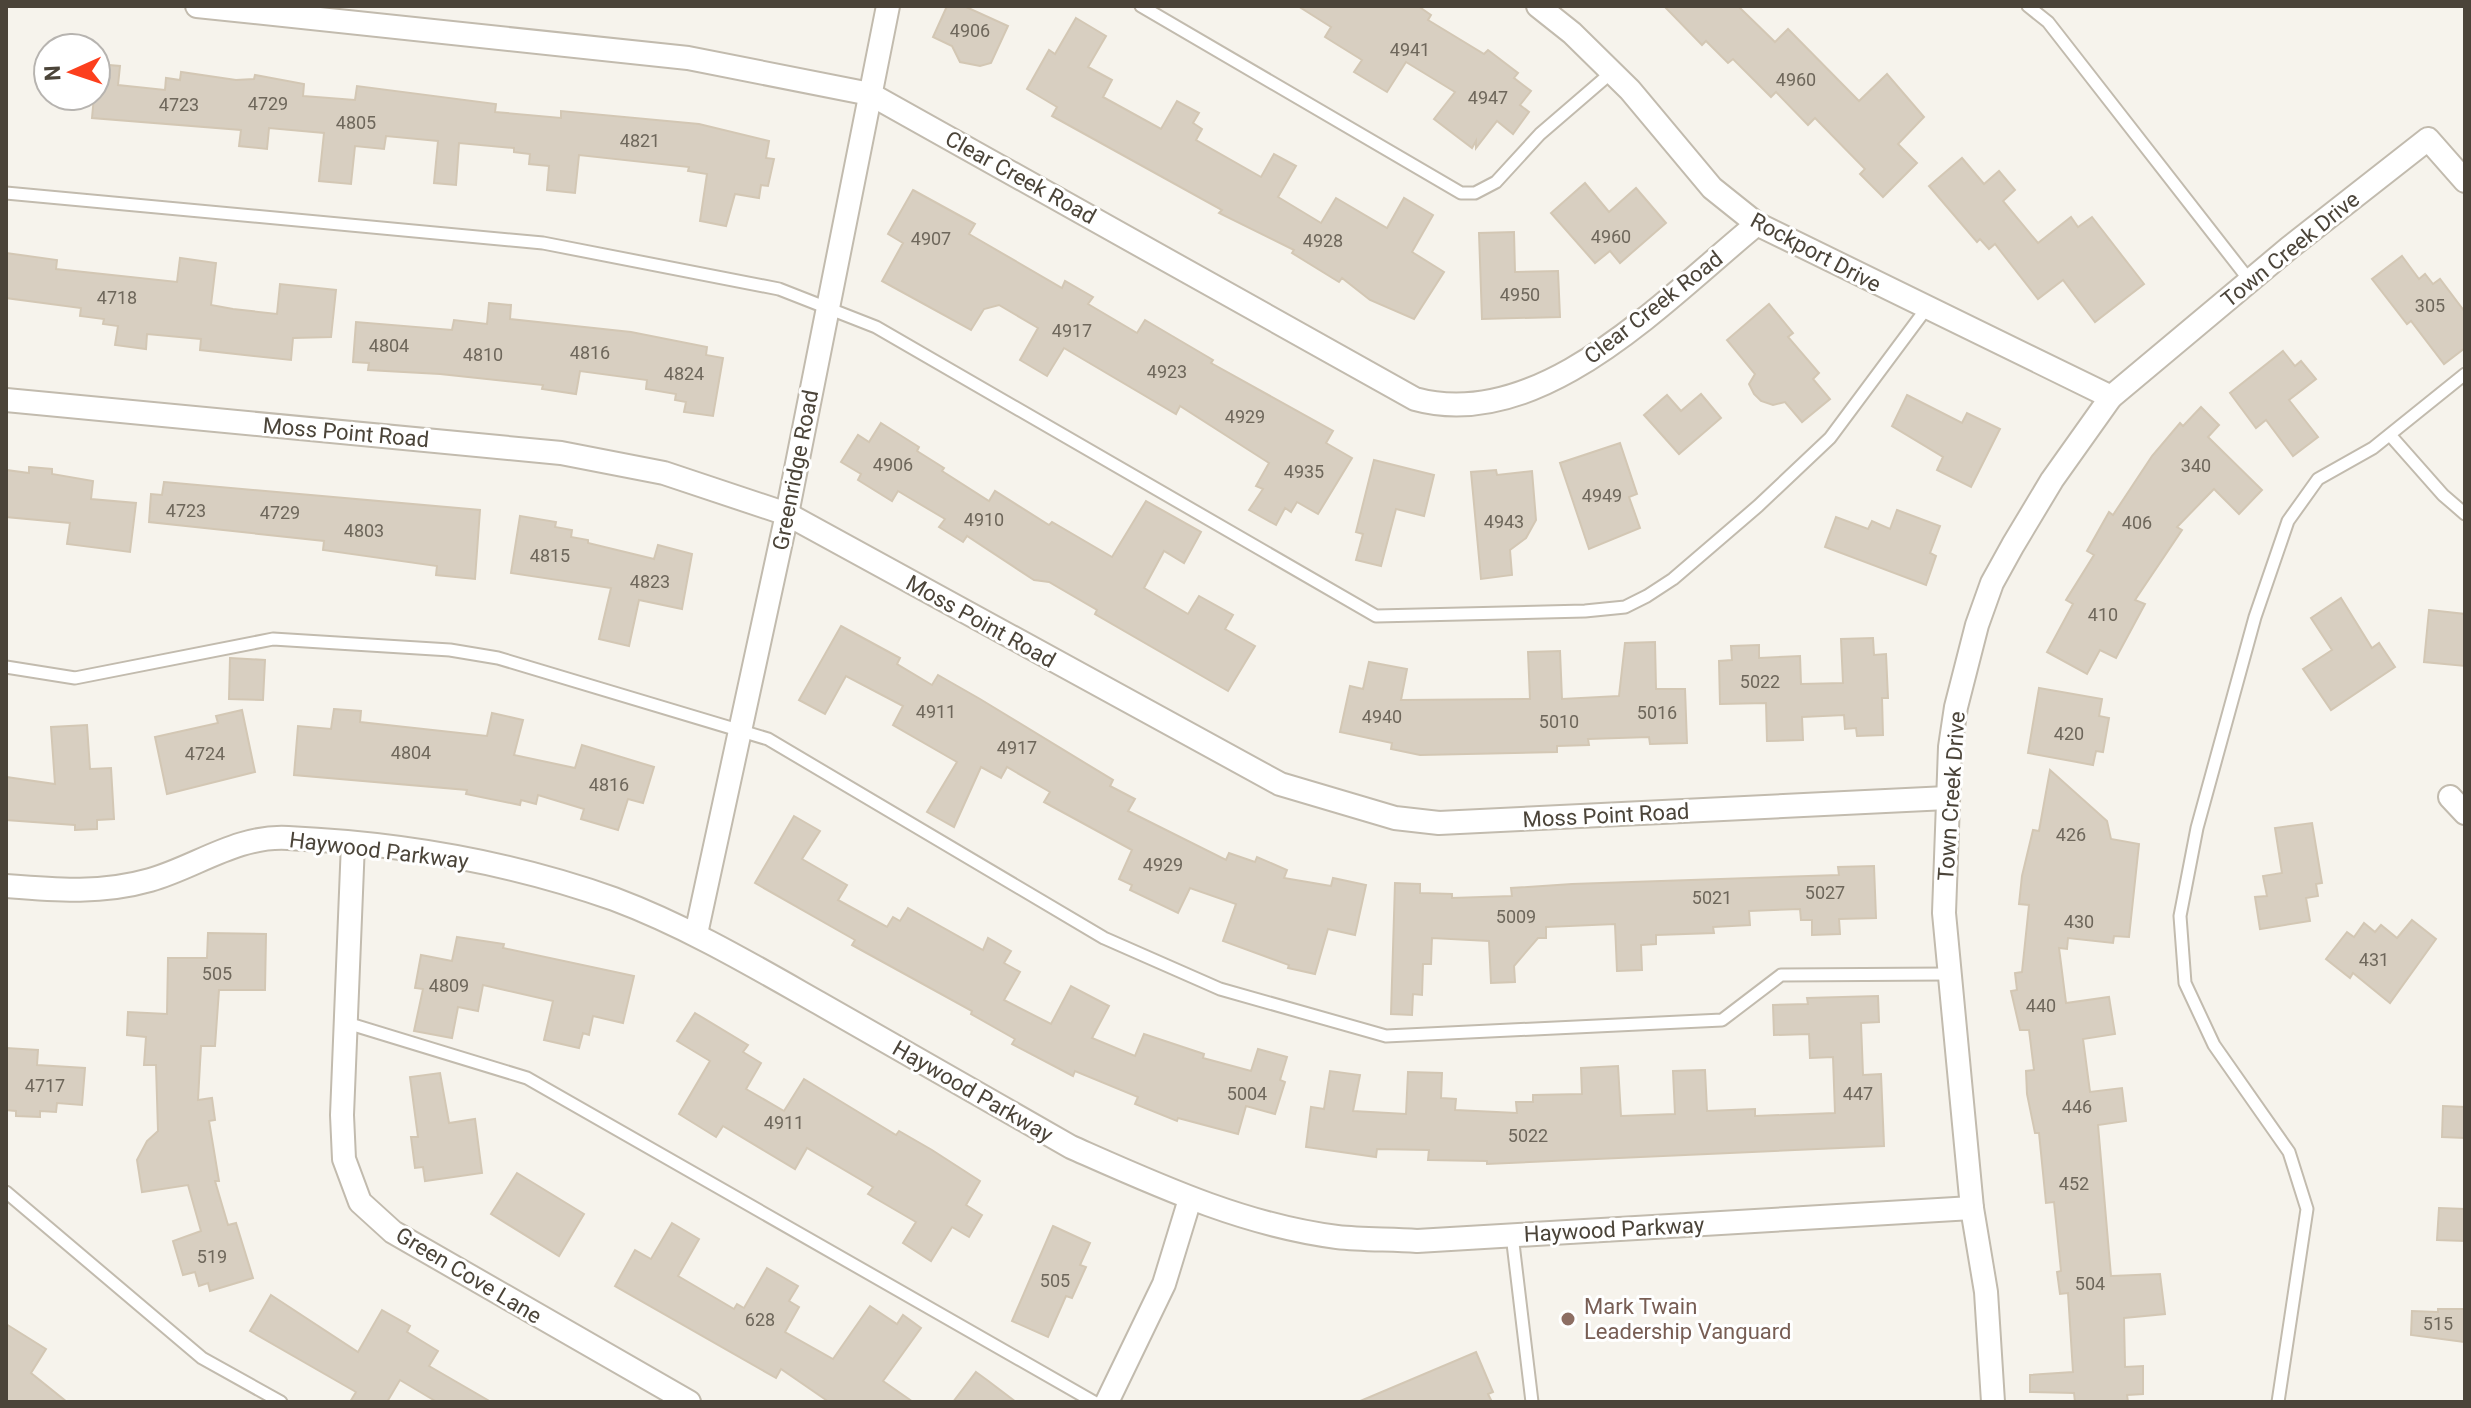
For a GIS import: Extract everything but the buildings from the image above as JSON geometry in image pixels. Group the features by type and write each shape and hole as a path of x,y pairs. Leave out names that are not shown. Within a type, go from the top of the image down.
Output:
{"street":[{"name":"Clear Creek Road","path":"197,6 688,58 870,94 1415,399 1438,405 1490,404 1550,382 1600,352 1757,224"},
{"name":"Greenridge Road","path":"696,934 787,514 888,6"},
{"name":"Rockport Drive","path":"1538,6 1572,33 1612,72 1712,188 1757,224 2111,397"},
{"name":"Town Creek Drive","path":"1993,1402 1986,1292 1972,1208 1947,974 1944,913 1947,798 1956,707 1992,583 2052,480 2111,397 2428,139 2465,181"},
{"name":"Moss Point Road","path":"6,400 561,453 664,473 787,514 1280,784 1383,815 1439,823 1947,798"},
{"name":"Haywood Parkway","path":"6,886 74,891 112,890 154,879 207,855 250,842 284,838 353,843 490,864 613,899 696,934 1071,1147 1190,1199 1271,1224 1338,1237 1417,1241 1972,1208"},
{"name":"Green Cove Lane","path":"353,843 344,1159 360,1202 393,1232 689,1402"},
{"path":"1107,1402 1164,1284 1190,1199"}],"lane":[{"path":"1141,6 1461,193 1475,193 1496,182 1540,134 1612,72"},
{"path":"2028,6 2048,22 2250,281"},
{"path":"6,193 543,243 779,289 828,305 876,327 1376,616 1585,611 1625,607 1647,596 1673,579 1758,506 1830,438 1926,309"},
{"path":"2278,1402 2307,1209 2289,1152 2214,1045 2185,983 2180,916 2197,828 2255,617 2288,521 2318,479 2390,435 2465,374"},
{"path":"2390,435 2443,495 2465,514"},
{"path":"6,667 75,678 273,639 450,650 498,658 768,739 1104,938 1220,989 1386,1036 1722,1020 1781,975 1947,974"},
{"path":"347,1023 527,1078 1094,1402"},
{"path":"6,1192 202,1358 281,1402"},
{"path":"1512,1235 1532,1402"}],"place":[{"name":"Mark Twain Leadership Vanguard","path":"1568,1319"}]}
